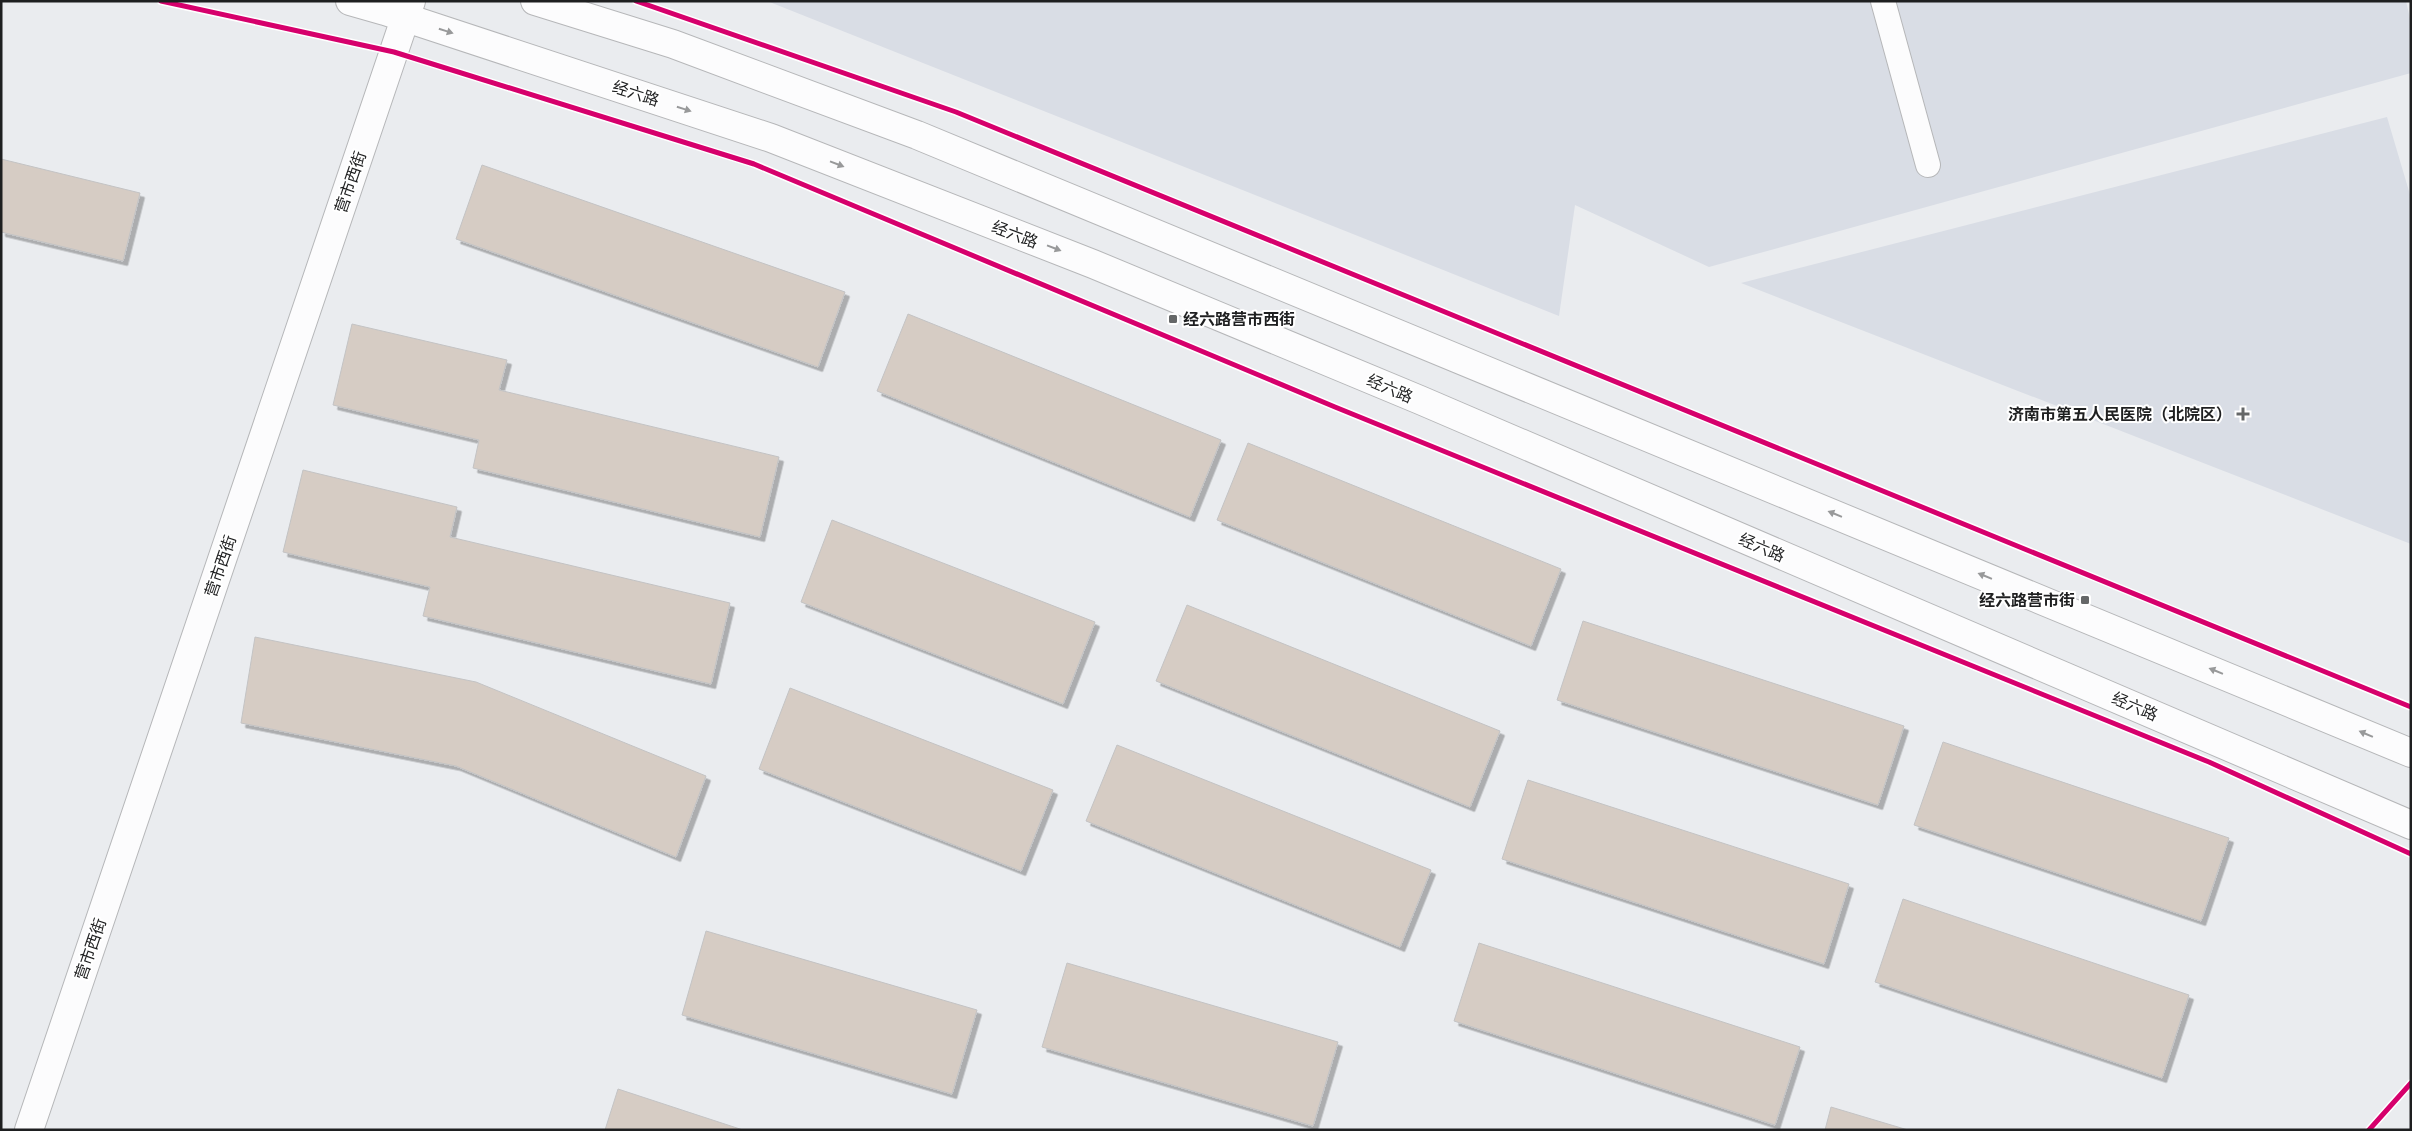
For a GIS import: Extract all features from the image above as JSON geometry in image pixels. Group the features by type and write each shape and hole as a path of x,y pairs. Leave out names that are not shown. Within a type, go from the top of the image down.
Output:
{"main road":[{"name":"经六路","path":"350,1 408,10 771,138 1093,264 1448,412 2411,825"},
{"path":"535,1 673,44 917,135 2411,754"},
{"name":"营市西街","path":"29,1130 408,10"}],"lane":[{"path":"1883,1 1928,165"}],"shaded area":[{"path":"767,1 2406,1 2411,23 2411,73 1709,267 1575,205 1559,316"},
{"name":"济南市第五人民医院（北院区）","path":"2387,117 2411,198 2411,544 1741,283"}],"building":[{"path":"1,159 140,193 123,261 1,232"},
{"path":"482,165 845,292 818,367 456,239"},
{"path":"908,314 1221,440 1190,517 877,391"},
{"path":"352,324 507,360 499,390 779,457 760,537 473,468 479,440 333,405"},
{"path":"1248,443 1561,569 1531,646 1217,520"},
{"path":"303,470 457,507 450,537 730,603 711,684 423,616 430,587 283,552"},
{"path":"832,520 1095,622 1063,704 801,602"},
{"path":"1187,605 1500,731 1470,807 1156,681"},
{"path":"1583,621 1904,726 1878,805 1557,700"},
{"path":"255,637 476,682 706,776 676,857 456,766 241,723"},
{"path":"790,688 1053,790 1021,871 759,769"},
{"path":"1943,742 2229,838 2201,921 1914,825"},
{"path":"1117,745 1431,870 1400,947 1086,821"},
{"path":"1528,780 1849,884 1824,964 1502,859"},
{"path":"1903,899 2189,995 2162,1078 1875,982"},
{"path":"706,931 977,1010 952,1094 682,1015"},
{"path":"1479,943 1800,1047 1775,1125 1454,1021"},
{"path":"1067,963 1338,1042 1313,1126 1042,1047"},
{"path":"618,1089 743,1130 605,1130"},
{"path":"1831,1107 1908,1130 1825,1130"}],"cycle path":[{"path":"161,1 394,52 754,164 1335,407 2209,762 2411,854"},
{"path":"636,1 956,112 2411,707"},
{"path":"2369,1130 2411,1083"}],"place":[{"name":"经六路营市西街","path":"1173,319"},
{"name":"济南市第五人民医院（北院区）","path":"2243,414"},
{"name":"经六路营市街","path":"2085,600"}]}
